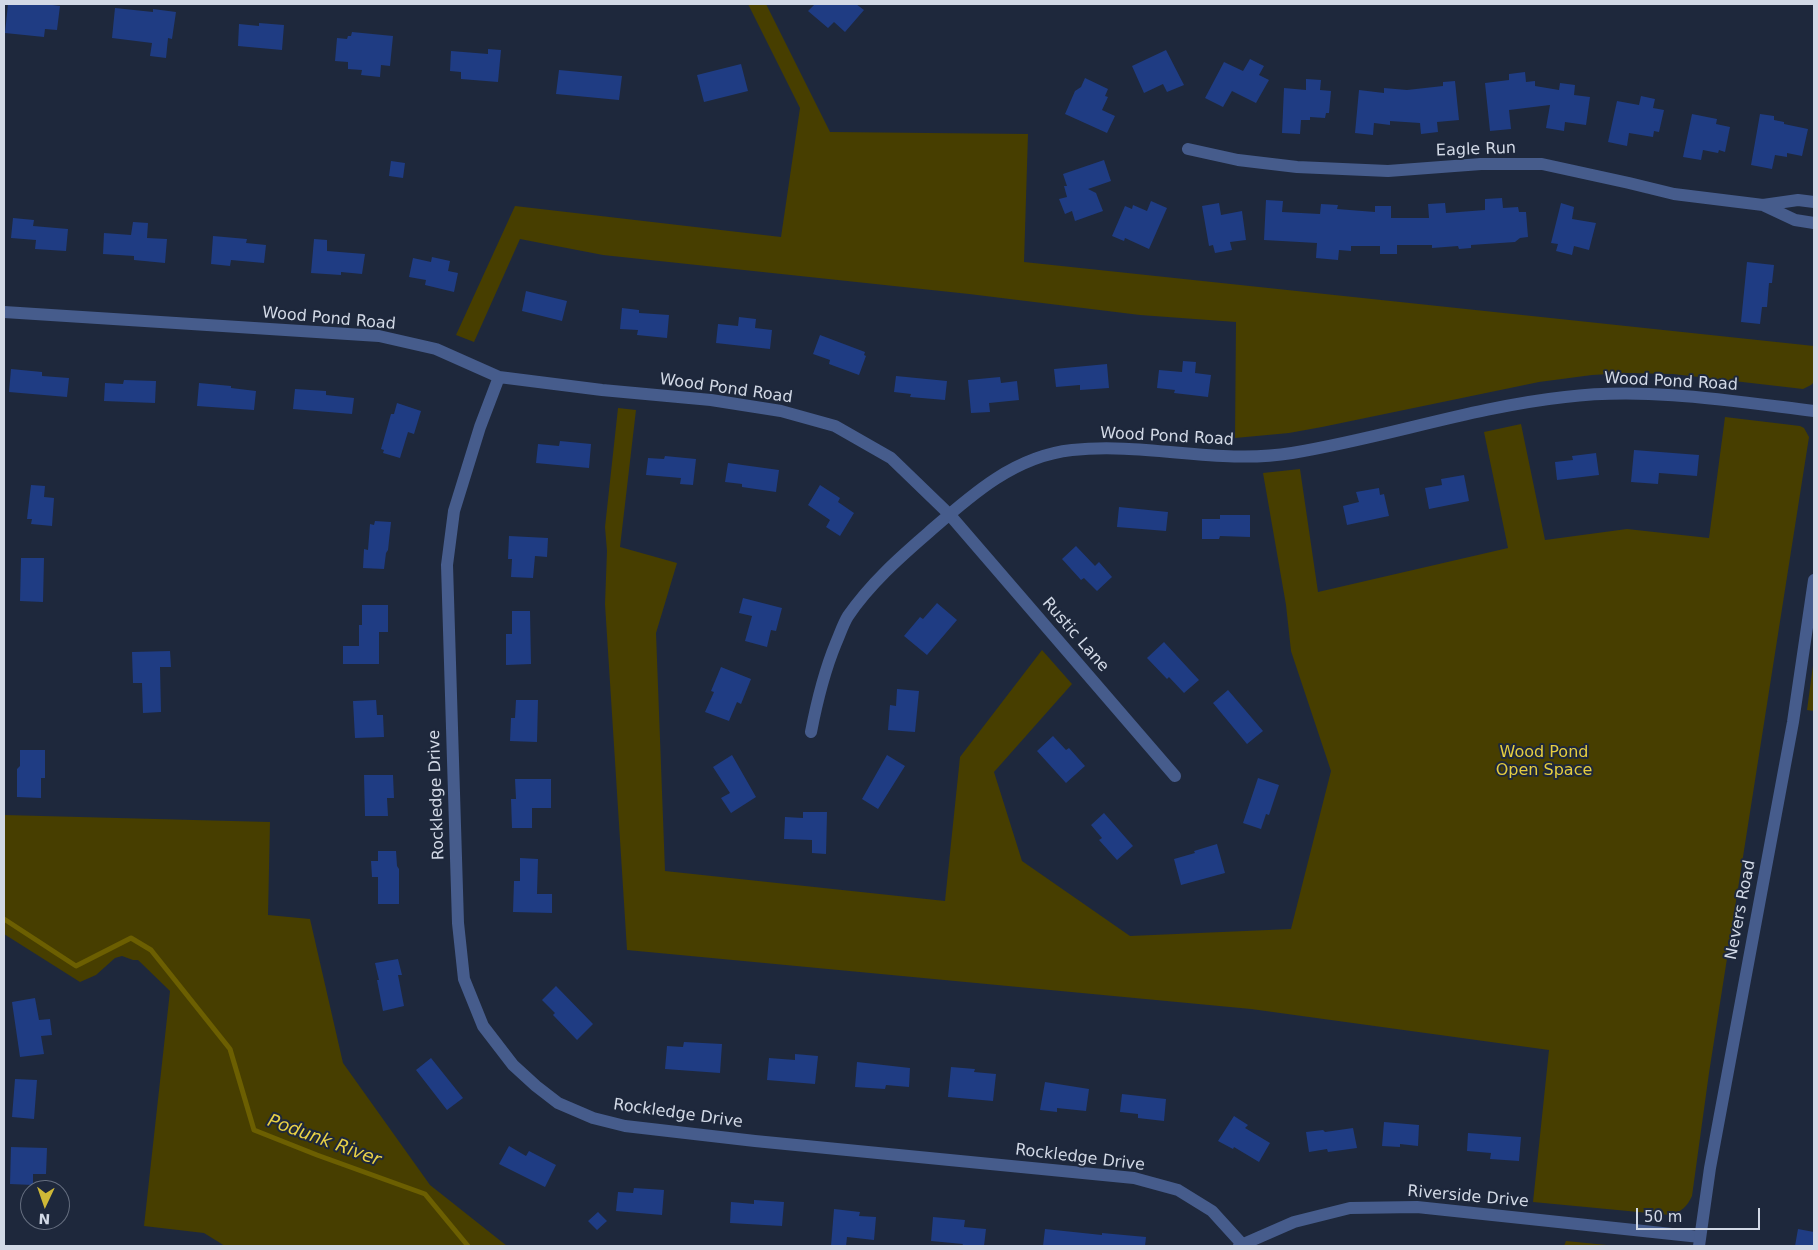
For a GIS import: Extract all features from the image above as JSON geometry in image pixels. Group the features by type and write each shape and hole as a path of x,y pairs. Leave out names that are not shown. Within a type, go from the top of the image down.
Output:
{"street":[{"name":"Eagle Run","path":"1188,149 1238,160 1297,167 1388,171 1481,164 1542,164 1674,194 1763,205 1798,200 1814,202"},
{"name":"Eagle Run","path":"1763,205 1795,220 1814,223"},
{"name":"Wood Pond Road","path":"4,312 379,336 436,349 499,377 602,390 711,400 781,411 835,426 891,458 949,514 986,484 1009,470 1033,460 1070,450 1136,448 1204,456 1268,457 1327,448 1500,407 1565,396 1624,393 1696,398 1814,411"},
{"name":"Rockledge Drive","path":"499,377 480,427 454,511 447,564 458,923 464,979 483,1026 513,1065 558,1103 593,1118 625,1126 764,1142 1134,1178 1178,1190 1212,1211 1240,1245"},
{"path":"811,732 818,694 847,618 887,569 949,514"},
{"name":"Rustic Lane","path":"949,514 1175,776"},
{"name":"Nevers Road","path":"1699,1241 1710,1168 1793,722 1814,580"},
{"name":"Riverside Drive","path":"1240,1245 1294,1222 1350,1208 1407,1207 1699,1241"}],"green space":[{"path":"748,4 766,4 830,132 1028,134 1024,262 1814,346 1814,382 1803,389 1673,374 1628,373 1592,375 1539,382 1289,433 1235,438 1236,322 1140,315 969,294 603,255 520,239 474,342 456,335 515,206 781,237 800,108"},
{"name":"Wood Pond Open Space","path":"618,408 636,410 620,547 677,563 656,633 665,871 945,901 960,757 1042,650 1072,684 994,772 1022,861 1130,936 1291,929 1331,771 1291,651 1286,605 1263,473 1300,469 1318,592 1508,548 1484,432 1521,424 1545,540 1627,529 1709,538 1725,417 1804,428 1809,437 1709,1073 1692,1196 1686,1206 1670,1215 1533,1202 1549,1050 1251,1009 627,950 605,604 607,551 605,527"},
{"path":"1814,658 1814,711 1807,710"},
{"path":"4,815 270,822 268,915 310,919 343,1063 430,1185 507,1246 225,1246 204,1233 144,1226 170,991 138,960 122,956 115,958 96,975 80,982 4,934"},
{"path":"1566,1241 1617,1246 1564,1246"}],"building":[{"path":"8,4 60,6 57,30 45,29 44,37 5,33"},
{"path":"815,4 856,4 864,10 845,32 834,22 828,28 808,11"},
{"path":"115,8 153,12 153,9 176,12 172,39 168,38 166,58 150,56 152,43 112,38"},
{"path":"259,23 284,25 282,50 238,46 239,24 259,26"},
{"path":"352,32 393,36 390,66 381,65 380,77 361,75 362,70 348,69 348,62 335,61 337,38 347,39 348,36 351,36"},
{"path":"488,49 501,50 498,82 461,79 461,72 450,71 451,51 488,54"},
{"path":"1166,50 1184,85 1167,92 1163,84 1144,93 1132,66"},
{"path":"1250,59 1264,66 1259,75 1269,80 1256,103 1232,91 1223,107 1205,98 1224,62 1243,71"},
{"path":"741,64 748,91 704,102 697,75"},
{"path":"559,70 622,76 619,100 556,94"},
{"path":"1525,72 1526,82 1535,81 1535,86 1559,90 1560,83 1575,85 1574,95 1590,97 1586,125 1565,122 1564,131 1546,128 1550,105 1509,110 1511,129 1490,131 1485,83 1509,80 1509,74"},
{"path":"1085,78 1108,89 1105,96 1108,97 1102,110 1115,116 1107,133 1065,114 1075,91 1081,87"},
{"path":"1306,79 1321,80 1320,90 1331,91 1329,113 1326,113 1325,118 1310,117 1310,120 1301,120 1300,134 1282,133 1284,88 1306,90"},
{"path":"1455,81 1459,120 1437,122 1438,132 1421,134 1420,123 1390,121 1390,125 1374,123 1373,135 1355,133 1359,90 1384,93 1384,88 1407,90 1443,86 1443,82"},
{"path":"1641,96 1655,99 1653,108 1664,110 1659,132 1654,131 1653,137 1629,133 1627,146 1608,142 1617,101 1639,105"},
{"path":"1692,114 1717,119 1716,124 1730,127 1725,152 1719,150 1718,153 1703,150 1701,160 1683,157"},
{"path":"1760,114 1774,116 1774,120 1784,122 1784,124 1808,129 1802,156 1787,153 1787,157 1775,155 1772,169 1751,165"},
{"path":"1104,160 1111,181 1088,189 1096,193 1103,211 1075,221 1072,211 1065,214 1059,199 1067,197 1064,186 1067,186 1063,174"},
{"path":"391,161 405,163 403,178 389,176"},
{"path":"1502,198 1503,208 1518,207 1519,212 1526,212 1528,237 1520,238 1515,242 1471,245 1471,248 1459,249 1458,246 1432,248 1432,245 1397,245 1397,254 1380,254 1380,246 1351,246 1351,251 1339,250 1338,260 1316,258 1317,243 1264,240 1266,200 1283,201 1282,212 1320,214 1321,204 1338,205 1337,209 1375,212 1375,206 1391,206 1391,218 1429,218 1428,204 1445,203 1446,213 1485,210 1485,199"},
{"path":"1151,201 1167,208 1149,249 1125,238 1124,241 1112,236 1125,206 1132,209 1133,205 1147,211"},
{"path":"1219,203 1221,215 1242,211 1246,240 1230,242 1232,250 1215,253 1213,245 1209,246 1202,206"},
{"path":"1561,203 1574,207 1572,219 1596,223 1589,250 1574,246 1572,255 1556,251 1558,244 1551,243"},
{"path":"13,218 34,220 33,226 68,229 66,251 35,249 36,240 11,238"},
{"path":"133,222 148,223 147,238 167,239 165,263 134,260 134,256 103,254 104,233 131,235"},
{"path":"213,236 247,239 246,243 266,245 264,263 231,260 230,266 211,264"},
{"path":"314,239 327,240 327,251 365,254 362,274 341,272 341,275 311,273"},
{"path":"432,257 450,261 448,271 458,273 454,292 425,285 426,280 409,277 413,258 431,262"},
{"path":"1747,262 1774,265 1772,283 1769,283 1767,307 1762,307 1760,324 1741,322"},
{"path":"526,291 567,301 562,321 522,311"},
{"path":"622,308 639,310 639,313 669,315 667,338 637,335 638,330 620,329"},
{"path":"739,317 756,319 755,328 772,330 770,349 716,343 718,324 738,326"},
{"path":"820,335 865,352 864,355 866,356 859,375 829,364 830,360 813,354"},
{"path":"1183,361 1196,362 1195,373 1211,375 1208,397 1174,393 1175,390 1157,388 1159,370 1182,372"},
{"path":"1107,364 1109,388 1080,390 1080,385 1056,387 1054,369"},
{"path":"11,369 42,372 42,376 69,378 67,397 9,392"},
{"path":"896,376 947,381 945,400 910,397 911,394 894,392"},
{"path":"1000,377 1001,383 1017,381 1019,400 989,403 990,412 971,413 968,380"},
{"path":"124,380 156,381 155,403 104,401 105,383 123,384"},
{"path":"199,383 256,391 254,410 197,406"},
{"path":"295,389 326,391 326,395 354,398 352,414 293,409"},
{"path":"397,403 421,411 414,434 408,432 400,458 383,453 384,450 381,449 391,414 394,414"},
{"path":"560,441 591,444 589,468 536,463 538,444 559,446"},
{"path":"1634,450 1699,455 1697,476 1659,473 1658,484 1631,482"},
{"path":"1596,453 1599,475 1557,480 1555,462 1573,460 1572,456"},
{"path":"665,456 696,459 693,485 680,484 681,478 646,475 648,458 664,459"},
{"path":"728,463 779,470 776,492 742,487 742,484 725,482"},
{"path":"1464,475 1469,501 1429,509 1425,488 1442,485 1441,479"},
{"path":"31,485 45,486 44,497 54,498 52,526 31,524 32,519 27,519"},
{"path":"820,485 840,498 838,502 854,513 840,536 826,527 830,520 808,505"},
{"path":"1379,488 1380,495 1384,494 1389,516 1347,525 1343,506 1359,502 1356,492"},
{"path":"1119,507 1168,512 1166,531 1117,527"},
{"path":"1220,515 1250,515 1250,537 1220,536 1219,539 1202,539 1202,519 1220,519"},
{"path":"375,521 391,522 384,569 363,568 364,549 368,550 370,524 374,525"},
{"path":"509,536 548,538 547,557 535,556 533,578 511,577 512,559 508,559"},
{"path":"1076,546 1095,566 1099,562 1112,577 1097,591 1084,578 1081,580 1062,559"},
{"path":"21,558 44,558 43,602 20,601"},
{"path":"743,598 782,608 776,631 771,630 767,647 745,641 752,616 739,613"},
{"path":"937,603 957,620 927,655 904,636 920,617 923,619"},
{"path":"362,605 388,605 388,632 379,632 379,664 343,664 343,646 359,646 359,625 362,625"},
{"path":"512,611 530,611 531,664 506,665 506,634 512,634"},
{"path":"1164,642 1199,680 1184,693 1169,677 1167,679 1147,658"},
{"path":"170,651 171,667 160,667 161,712 143,713 142,683 133,683 132,652"},
{"path":"721,667 751,679 741,704 737,702 729,721 705,712 714,692 711,691"},
{"path":"897,689 919,691 915,732 888,730 890,705 896,706"},
{"path":"1228,690 1263,731 1247,744 1213,703"},
{"path":"376,700 377,715 383,715 384,737 355,738 353,701"},
{"path":"516,700 538,700 537,742 510,741 511,718 515,718"},
{"path":"1053,736 1066,750 1069,748 1085,766 1066,783 1037,751"},
{"path":"20,750 45,750 45,778 41,778 41,798 17,797 17,769 20,766"},
{"path":"732,755 756,797 731,813 721,798 730,793 713,767"},
{"path":"887,755 905,766 878,809 862,799"},
{"path":"364,775 393,775 394,798 387,798 388,816 365,816"},
{"path":"1258,778 1279,785 1269,815 1266,814 1261,829 1243,823"},
{"path":"515,779 551,779 551,808 532,808 532,828 512,828 511,799 516,799"},
{"path":"803,812 827,812 826,854 812,853 812,840 784,839 785,817 803,818"},
{"path":"1104,813 1133,846 1117,860 1099,840 1102,838 1091,825"},
{"path":"1217,844 1225,873 1181,885 1174,859"},
{"path":"378,851 396,851 399,869 399,904 378,904 378,877 372,877 371,861 378,861"},
{"path":"520,858 538,859 537,894 552,894 552,913 513,912 514,881 520,881"},
{"path":"398,959 402,975 398,975 404,1006 383,1011 375,963"},
{"path":"556,986 593,1024 577,1040 553,1015 555,1013 542,1000"},
{"path":"35,998 39,1020 50,1019 52,1035 41,1036 44,1054 20,1057 12,1002"},
{"path":"684,1042 722,1044 720,1073 665,1069 667,1046 683,1047"},
{"path":"795,1054 818,1056 815,1084 767,1080 769,1058 795,1060"},
{"path":"431,1058 463,1098 447,1110 416,1070"},
{"path":"857,1062 910,1068 909,1087 886,1085 885,1089 855,1087"},
{"path":"951,1067 975,1069 974,1072 996,1074 993,1101 948,1097"},
{"path":"15,1079 37,1080 34,1119 12,1117"},
{"path":"1045,1082 1089,1089 1086,1111 1057,1108 1057,1112 1040,1110"},
{"path":"1122,1094 1166,1099 1164,1121 1138,1118 1138,1114 1120,1112"},
{"path":"1234,1116 1248,1125 1245,1128 1270,1143 1259,1162 1234,1147 1233,1149 1218,1141"},
{"path":"1384,1122 1419,1125 1418,1146 1400,1144 1400,1147 1382,1146"},
{"path":"1353,1128 1357,1148 1328,1152 1327,1149 1309,1152 1306,1132 1323,1130 1325,1132"},
{"path":"1468,1133 1521,1137 1519,1161 1490,1159 1491,1153 1467,1151"},
{"path":"509,1146 526,1156 529,1151 556,1165 545,1187 499,1164"},
{"path":"11,1147 47,1148 46,1174 33,1174 33,1180 20,1180 20,1184 10,1184"},
{"path":"634,1188 664,1190 662,1215 616,1211 618,1192 633,1193"},
{"path":"754,1200 784,1202 782,1226 730,1223 731,1202 754,1204"},
{"path":"834,1209 860,1212 859,1216 876,1217 874,1240 847,1237 846,1246 831,1246"},
{"path":"598,1212 607,1221 597,1230 588,1221"},
{"path":"933,1217 965,1220 964,1227 986,1229 984,1246 962,1246 963,1244 931,1241"},
{"path":"1045,1229 1146,1237 1145,1246 1043,1246"},
{"path":"1798,1229 1814,1232 1814,1246 1795,1246"}],"waterway":[{"name":"Podunk River","path":"4,919 76,966 131,938 151,950 230,1049 254,1130 425,1194 468,1246"}]}
